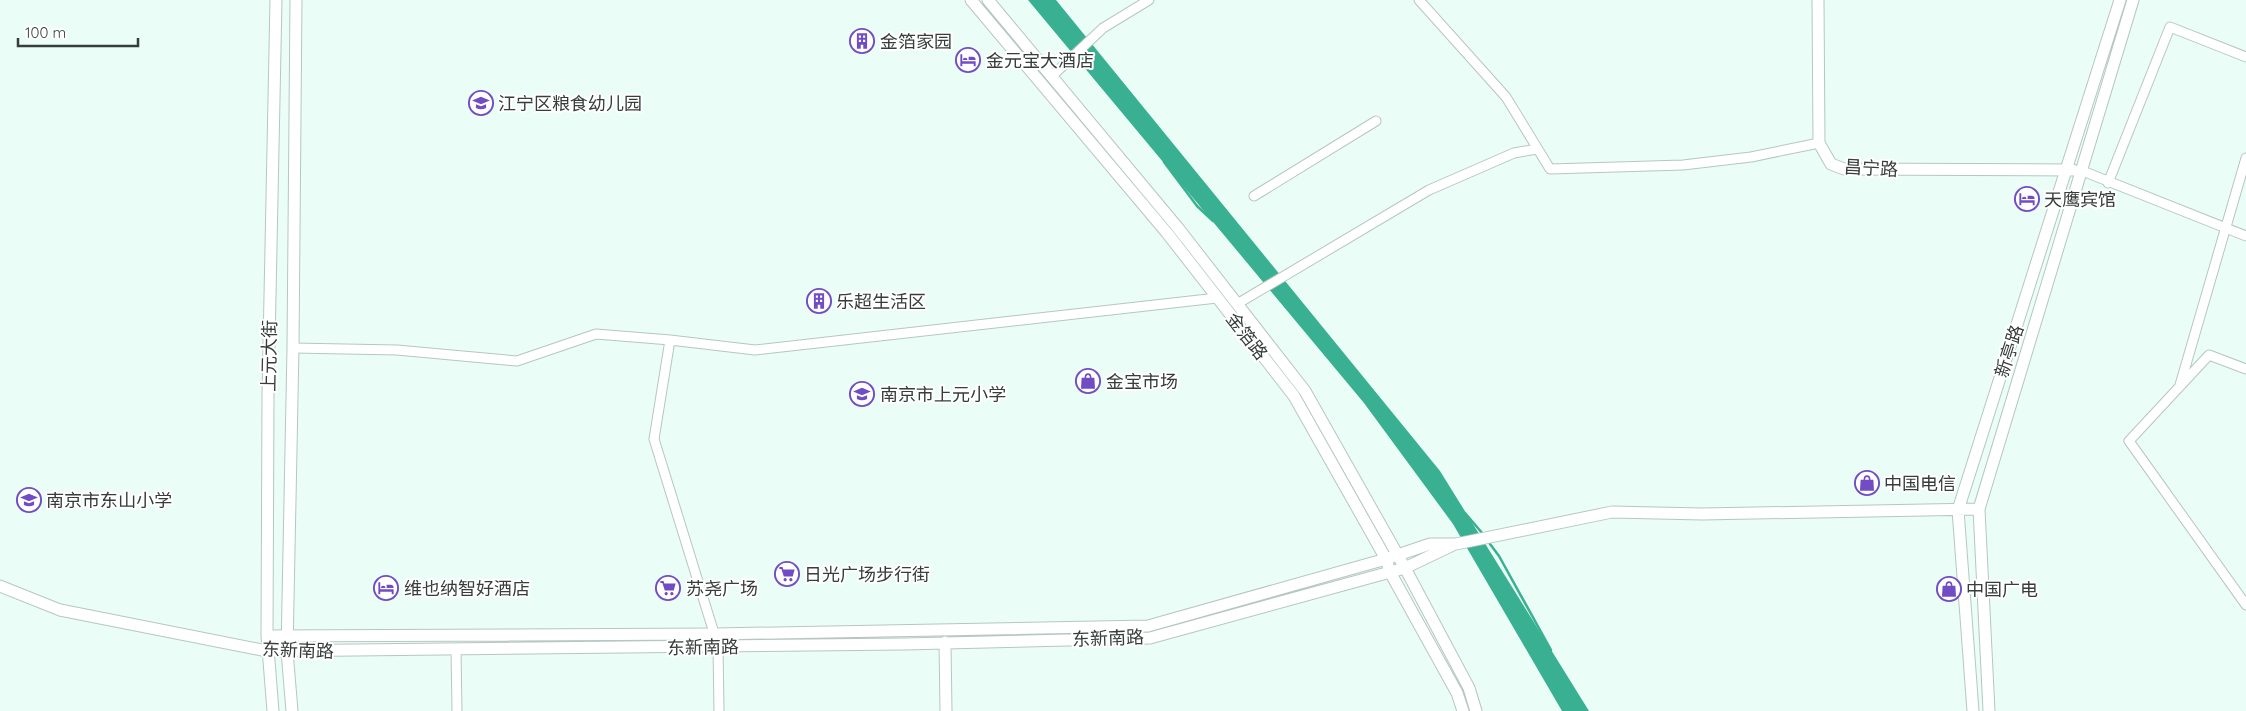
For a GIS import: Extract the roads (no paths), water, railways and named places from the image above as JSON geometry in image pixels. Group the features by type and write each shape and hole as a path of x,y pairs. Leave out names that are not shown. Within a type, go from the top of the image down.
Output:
{"main road":[{"name":"上元大街","path":"273,711 267,651 268,395 276,0"},
{"name":"上元大街","path":"292,711 287,636 293,348 296,0"},
{"name":"金箔路","path":"972,0 1167,233 1294,396 1457,692 1463,711"},
{"name":"金箔路","path":"988,0 1178,228 1305,391 1405,568 1469,688 1476,711"},
{"path":"1818,0 1819,143"},
{"name":"新亭路","path":"1973,711 1958,510 2120,0"},
{"name":"新亭路","path":"1989,711 1979,509 2133,0"},
{"name":"昌宁路","path":"1819,143 1831,164 1844,169 2080,170"},
{"path":"1456,544 1612,512 1702,514 1979,509"},
{"name":"东新南路","path":"267,636 715,634 1148,626 1386,560 1430,544 1456,544"},
{"name":"东新南路","path":"0,586 60,610 267,651 456,650 1150,638 1405,568 1456,544"},
{"path":"945,642 946,711"}],"street":[{"path":"1051,77 1103,28 1149,0"},
{"path":"1419,0 1506,98 1550,169 1683,165 1751,157 1819,143"},
{"path":"2108,183 2170,27 2246,57"},
{"path":"1254,196 1376,121"},
{"path":"1237,304 1429,190 1514,154 1537,148"},
{"path":"2179,387 2246,158"},
{"path":"2080,170 2108,183 2246,236"},
{"path":"293,348 397,350 517,361 596,334 755,350 1217,298"},
{"path":"670,340 654,439 718,646 719,711"},
{"path":"2246,369 2209,355 2129,441 2246,605"},
{"path":"456,650 458,711"}],"waterway":[{"path":"1164,162 1197,206 1213,221"},
{"path":"1465,513 1483,534"},
{"path":"1487,540 1499,556 1551,650"}],"place":[{"name":"金箔家园","path":"862,41"},
{"name":"金元宝大酒店","path":"968,60"},
{"name":"江宁区粮食幼儿园","path":"481,103"},
{"name":"天鹰宾馆","path":"2027,199"},
{"name":"乐超生活区","path":"819,301"},
{"name":"金宝市场","path":"1088,381"},
{"name":"南京市上元小学","path":"862,394"},
{"name":"中国电信","path":"1867,483"},
{"name":"南京市东山小学","path":"29,500"},
{"name":"日光广场步行街","path":"787,574"},
{"name":"维也纳智好酒店","path":"386,588"},
{"name":"苏尧广场","path":"668,588"},
{"name":"中国广电","path":"1949,589"}]}
